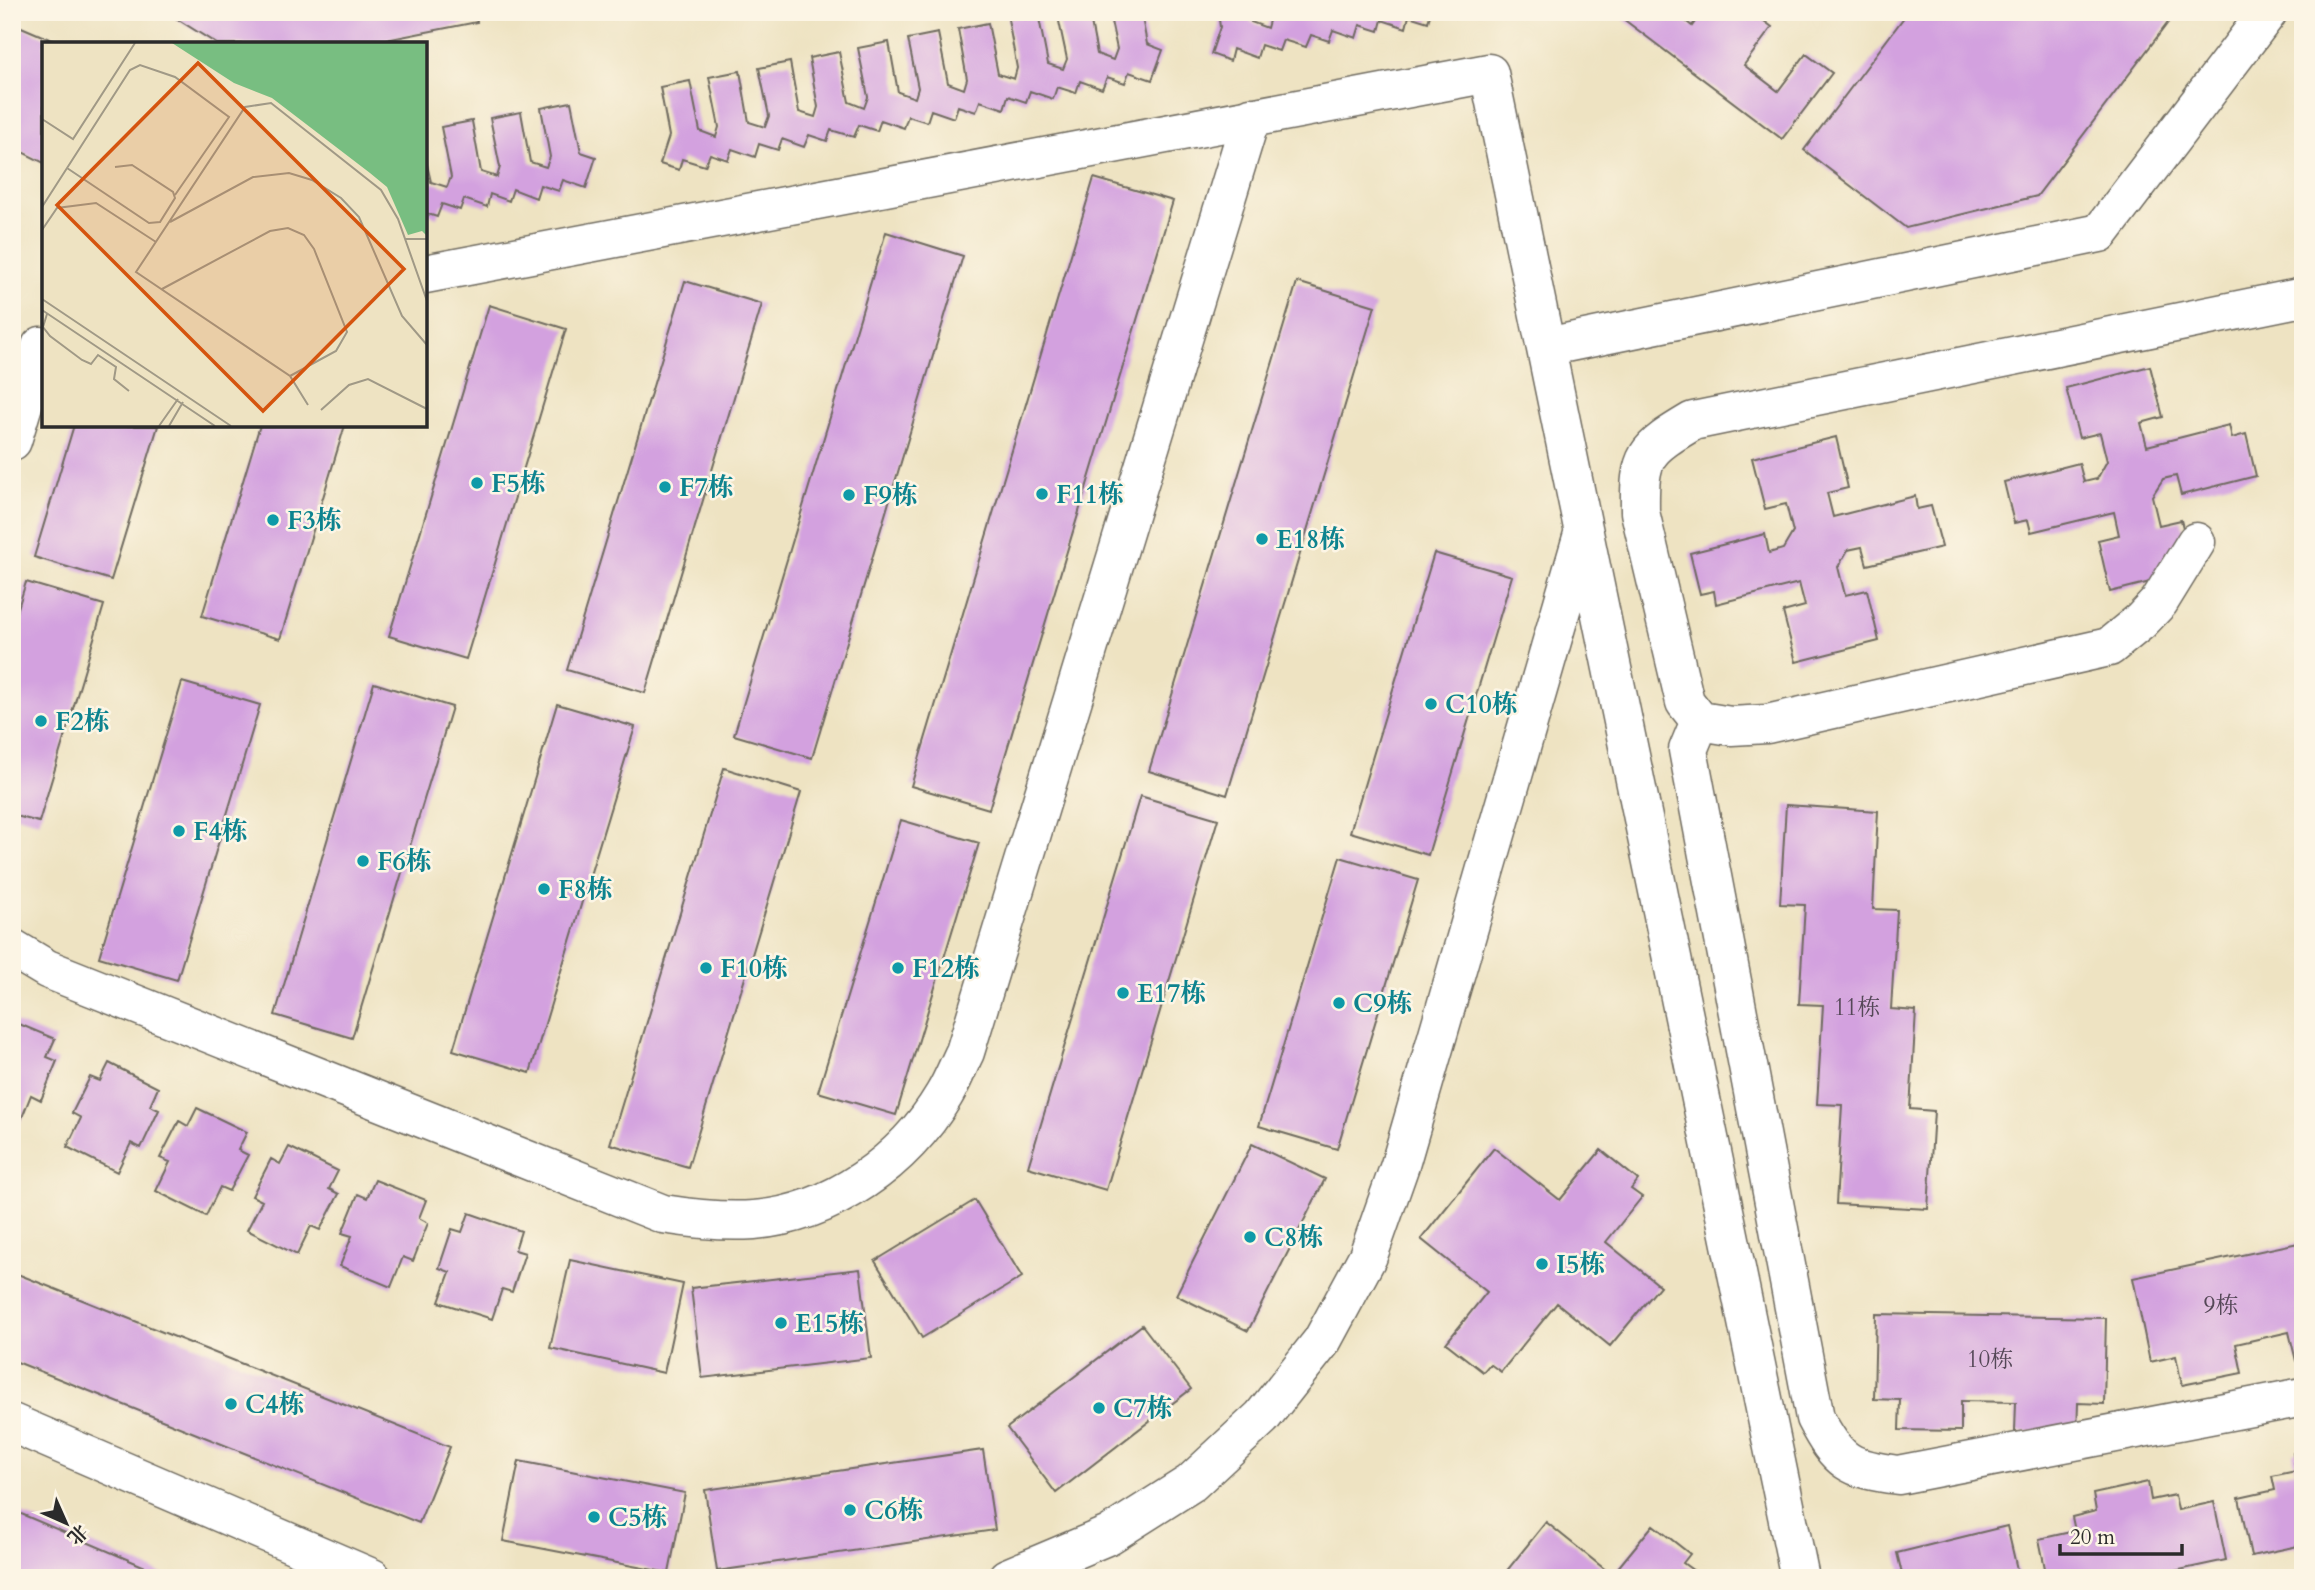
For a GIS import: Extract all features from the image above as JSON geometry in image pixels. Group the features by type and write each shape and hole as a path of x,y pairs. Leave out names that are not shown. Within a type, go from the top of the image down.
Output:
{"lane":[{"path":"1546,347 2100,233 2267,12"},
{"path":"427,274 1489,73 1800,1578"},
{"path":"12,948 47,969 663,1214 709,1221 756,1220 802,1210 834,1196 884,1166 918,1133 932,1114 965,1052 1251,117"},
{"path":"2196,542 2159,602 2109,647 1767,724 1731,726 1700,721 1685,702 1640,512 1639,482 1644,458 1665,438 1693,421 2303,297"},
{"path":"12,441 32,344"},
{"path":"1007,1578 1109,1535 1191,1483 1262,1417 1322,1341 1368,1256 1400,1165 1584,530"},
{"path":"1700,721 1688,750 1815,1418 1835,1451 1866,1471 1898,1475 2303,1396"},
{"path":"12,1423 372,1578"}],"building":[{"path":"166,12 475,12 477,22 376,42 214,42"},
{"path":"1057,12 1089,12 1097,54 1113,60 1117,49 1109,12 1141,12 1147,44 1163,50 1152,80 1129,72 1125,83 1107,77 1102,89 1080,81 1076,93 1057,87 1053,99 1030,91 1026,102 1008,96 1004,109 980,101 976,112 958,106 954,118 931,110 927,122 908,116 904,128 881,120 877,131 859,125 854,137 831,130 827,141 809,135 804,147 782,139 778,150 759,144 755,157 732,149 728,160 710,154 705,166 682,159 679,170 660,164 669,136 660,87 690,81 700,131 716,137 719,127 709,77 740,71 749,122 765,127 769,116 759,68 790,62 799,112 815,117 818,107 809,58 839,52 849,102 864,108 868,97 858,48 889,42 898,92 915,98 918,88 908,39 938,33 948,83 964,89 967,79 958,29 988,23 998,74 1014,79 1017,68 1008,19 1038,13 1048,64 1063,69 1067,59"},
{"path":"1218,12 1249,12 1251,22 1267,28 1269,12 1301,12 1317,17 1318,12 1431,12 1428,22 1409,16 1406,28 1382,20 1379,31 1360,25 1356,38 1333,30 1329,41 1311,35 1306,47 1283,40 1279,51 1261,45 1257,58 1233,49 1230,61 1211,54 1220,27"},
{"path":"1438,12 1457,12 1455,18"},
{"path":"1614,12 1674,12 1692,26 1702,12 1752,12 1772,27 1744,65 1778,91 1806,54 1832,73 1782,139"},
{"path":"1908,12 2176,12 2037,196 1906,228 1804,150"},
{"path":"12,23 56,42 42,42 42,162 12,147"},
{"path":"571,102 581,152 596,157 586,188 563,180 559,191 540,185 536,198 513,189 509,201 490,194 487,207 464,199 460,210 442,204 437,217 427,214 427,165 431,182 447,187 451,177 441,127 472,121 481,172 497,177 500,167 490,118 521,112 530,162 546,167 550,157 541,108"},
{"name":"F11栋","path":"1094,178 1173,201 989,809 911,786"},
{"name":"F9栋","path":"886,232 963,256 812,758 734,735"},
{"name":"F7栋","path":"685,281 762,304 645,693 567,670"},
{"name":"E18栋","path":"1297,282 1375,306 1227,795 1149,771"},
{"name":"F5栋","path":"489,305 566,329 466,659 389,636"},
{"path":"2150,366 2163,417 2141,423 2147,446 2229,425 2232,438 2246,434 2256,476 2181,495 2176,476 2163,479 2152,496 2159,525 2181,520 2194,571 2110,592 2098,540 2119,535 2114,512 2031,532 2028,520 2014,523 2004,482 2079,463 2084,482 2097,479 2107,461 2100,433 2079,438 2066,388"},
{"path":"73,427 158,427 111,580 34,557"},
{"name":"F3栋","path":"259,427 344,427 280,639 202,616"},
{"path":"1836,437 1848,488 1827,493 1833,517 1915,496 1917,509 1931,506 1942,547 1867,565 1862,547 1848,550 1838,567 1845,595 1867,590 1879,641 1796,662 1783,612 1805,606 1799,583 1716,604 1714,591 1700,594 1690,553 1765,534 1769,553 1783,549 1793,532 1786,504 1765,509 1752,458"},
{"name":"C10栋","path":"1434,553 1512,576 1428,855 1350,832"},
{"name":"F2栋","path":"26,582 104,605 39,822 12,815 12,628"},
{"name":"F4栋","path":"182,682 260,705 177,980 99,957"},
{"name":"F6栋","path":"374,683 452,707 352,1038 275,1015"},
{"name":"F8栋","path":"557,704 635,727 530,1073 453,1050"},
{"name":"F10栋","path":"724,768 801,792 688,1167 610,1144"},
{"name":"E17栋","path":"1140,796 1218,819 1106,1190 1028,1167"},
{"path":"1786,805 1878,811 1873,909 1897,910 1891,1009 1916,1011 1910,1109 1934,1111 1928,1209 1836,1204 1842,1105 1817,1104 1823,1005 1799,1004 1805,905 1780,904"},
{"name":"F12栋","path":"901,820 979,843 896,1115 818,1092"},
{"name":"C9栋","path":"1340,857 1418,880 1337,1149 1259,1126"},
{"path":"12,1021 55,1039 47,1057 57,1061 41,1100 31,1095 19,1125 12,1122"},
{"path":"109,1063 158,1088 150,1106 159,1110 141,1148 131,1143 117,1172 67,1147 81,1118 72,1113 90,1077 100,1081"},
{"path":"197,1108 247,1132 238,1150 248,1155 229,1191 220,1187 206,1216 156,1191 170,1162 160,1158 179,1121 188,1126"},
{"name":"C8栋","path":"1252,1144 1325,1179 1248,1331 1176,1295"},
{"path":"289,1147 338,1171 329,1189 339,1194 320,1230 311,1226 297,1255 247,1230 262,1201 252,1196 271,1159 280,1164"},
{"name":"I5栋","path":"1494,1148 1560,1200 1601,1150 1638,1180 1631,1189 1642,1197 1606,1242 1660,1286 1610,1346 1557,1303 1501,1372 1490,1364 1483,1372 1446,1343 1487,1292 1421,1239"},
{"path":"375,1180 426,1200 419,1218 428,1223 413,1261 403,1257 391,1287 340,1266 352,1236 342,1233 358,1194 367,1198"},
{"path":"975,1200 1022,1277 922,1338 875,1261"},
{"path":"469,1213 521,1231 515,1250 525,1253 512,1292 502,1289 492,1319 439,1302 450,1272 439,1268 452,1229 462,1232"},
{"path":"2303,1242 2303,1360 2296,1361 2289,1332 2236,1344 2242,1373 2182,1385 2176,1356 2150,1362 2133,1278"},
{"path":"570,1260 683,1284 664,1373 550,1348"},
{"name":"E15栋","path":"860,1269 871,1358 702,1378 691,1288"},
{"name":"C4栋","path":"15,1273 450,1447 419,1523 12,1360 12,1278"},
{"path":"1876,1314 2106,1318 2104,1404 2078,1403 2077,1433 2015,1432 2016,1402 1961,1401 1961,1431 1899,1430 1900,1400 1874,1399"},
{"name":"C7栋","path":"1142,1325 1191,1389 1056,1493 1007,1428"},
{"name":"C6栋","path":"983,1450 995,1530 717,1571 705,1490"},
{"path":"2303,1450 2303,1545 2251,1556 2239,1498 2275,1490 2272,1476 2296,1471 2293,1453"},
{"name":"C5栋","path":"519,1461 685,1493 669,1573 503,1541"},
{"path":"2148,1482 2151,1500 2175,1495 2178,1510 2214,1502 2226,1560 2142,1578 2047,1578 2039,1539 2075,1531 2072,1517 2096,1511 2093,1494"},
{"path":"12,1510 171,1578 12,1578"},
{"path":"1546,1522 1612,1575 1653,1525 1690,1554 1683,1563 1694,1571 1689,1578 1501,1578"},
{"path":"2007,1526 2019,1578 1903,1578 1897,1553"}],"place":[{"name":"F5栋","path":"477,483"},
{"name":"F7栋","path":"665,487"},
{"name":"F11栋","path":"1042,494"},
{"name":"F9栋","path":"849,495"},
{"name":"F3栋","path":"273,520"},
{"name":"E18栋","path":"1262,539"},
{"name":"C10栋","path":"1431,704"},
{"name":"F2栋","path":"41,721"},
{"name":"F4栋","path":"179,831"},
{"name":"F6栋","path":"363,861"},
{"name":"F8栋","path":"544,889"},
{"name":"F10栋","path":"706,968"},
{"name":"F12栋","path":"898,968"},
{"name":"E17栋","path":"1123,993"},
{"name":"C9栋","path":"1339,1003"},
{"name":"C8栋","path":"1250,1237"},
{"name":"I5栋","path":"1542,1264"},
{"name":"E15栋","path":"781,1323"},
{"name":"C4栋","path":"231,1404"},
{"name":"C7栋","path":"1099,1408"},
{"name":"C6栋","path":"850,1510"},
{"name":"C5栋","path":"594,1517"}]}
